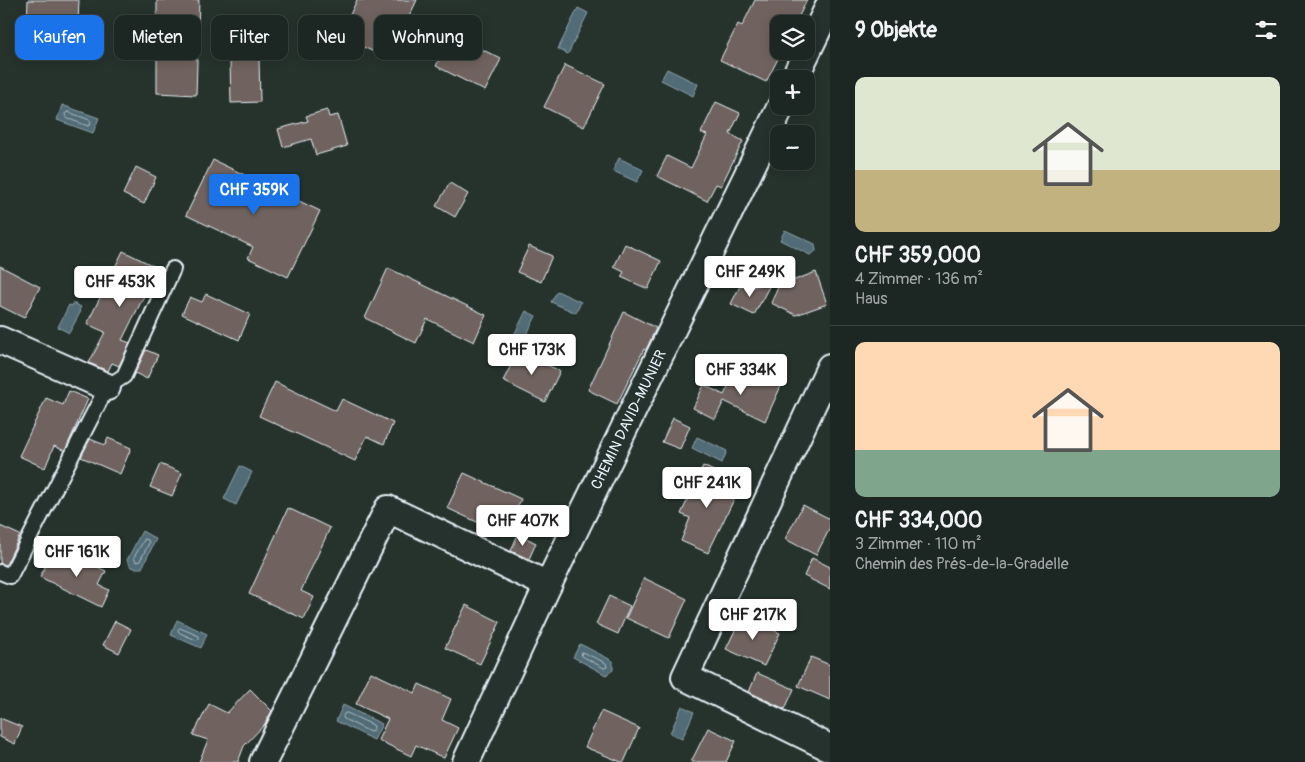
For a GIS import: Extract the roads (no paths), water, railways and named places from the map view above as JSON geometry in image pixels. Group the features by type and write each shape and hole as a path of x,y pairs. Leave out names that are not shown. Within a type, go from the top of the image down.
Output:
{"street":[{"path":"798,70 830,4"},
{"name":"CHEMIN DAVID-MUNIER","path":"466,762 548,585 776,115"},
{"path":"0,340 107,387"},
{"path":"830,368 685,677 830,748"},
{"path":"263,762 388,509 548,585"}],"lane":[{"path":"0,572 10,576 107,387 124,376 174,269"}],"water":[{"path":"578,8 588,13 568,54 558,49"},
{"path":"667,69 698,84 693,96 661,80"},
{"path":"62,105 99,118 93,133 57,120"},
{"path":"619,158 643,170 637,182 613,171"},
{"path":"785,230 815,244 816,251 810,255 780,240"},
{"path":"557,291 581,302 576,313 551,302"},
{"path":"73,303 81,307 79,310 81,311 69,333 58,327 69,305 72,306"},
{"path":"526,311 536,316 524,340 514,335"},
{"path":"697,437 727,451 722,463 692,448"},
{"path":"240,466 252,472 236,505 224,499"},
{"path":"142,531 156,539 142,568 135,568 131,567 127,560"},
{"path":"177,620 207,634 201,648 171,635"},
{"path":"580,644 613,661 613,670 606,675 573,657"},
{"path":"343,705 382,724 374,740 336,721"},
{"path":"682,706 694,712 682,739 670,733"}]}
